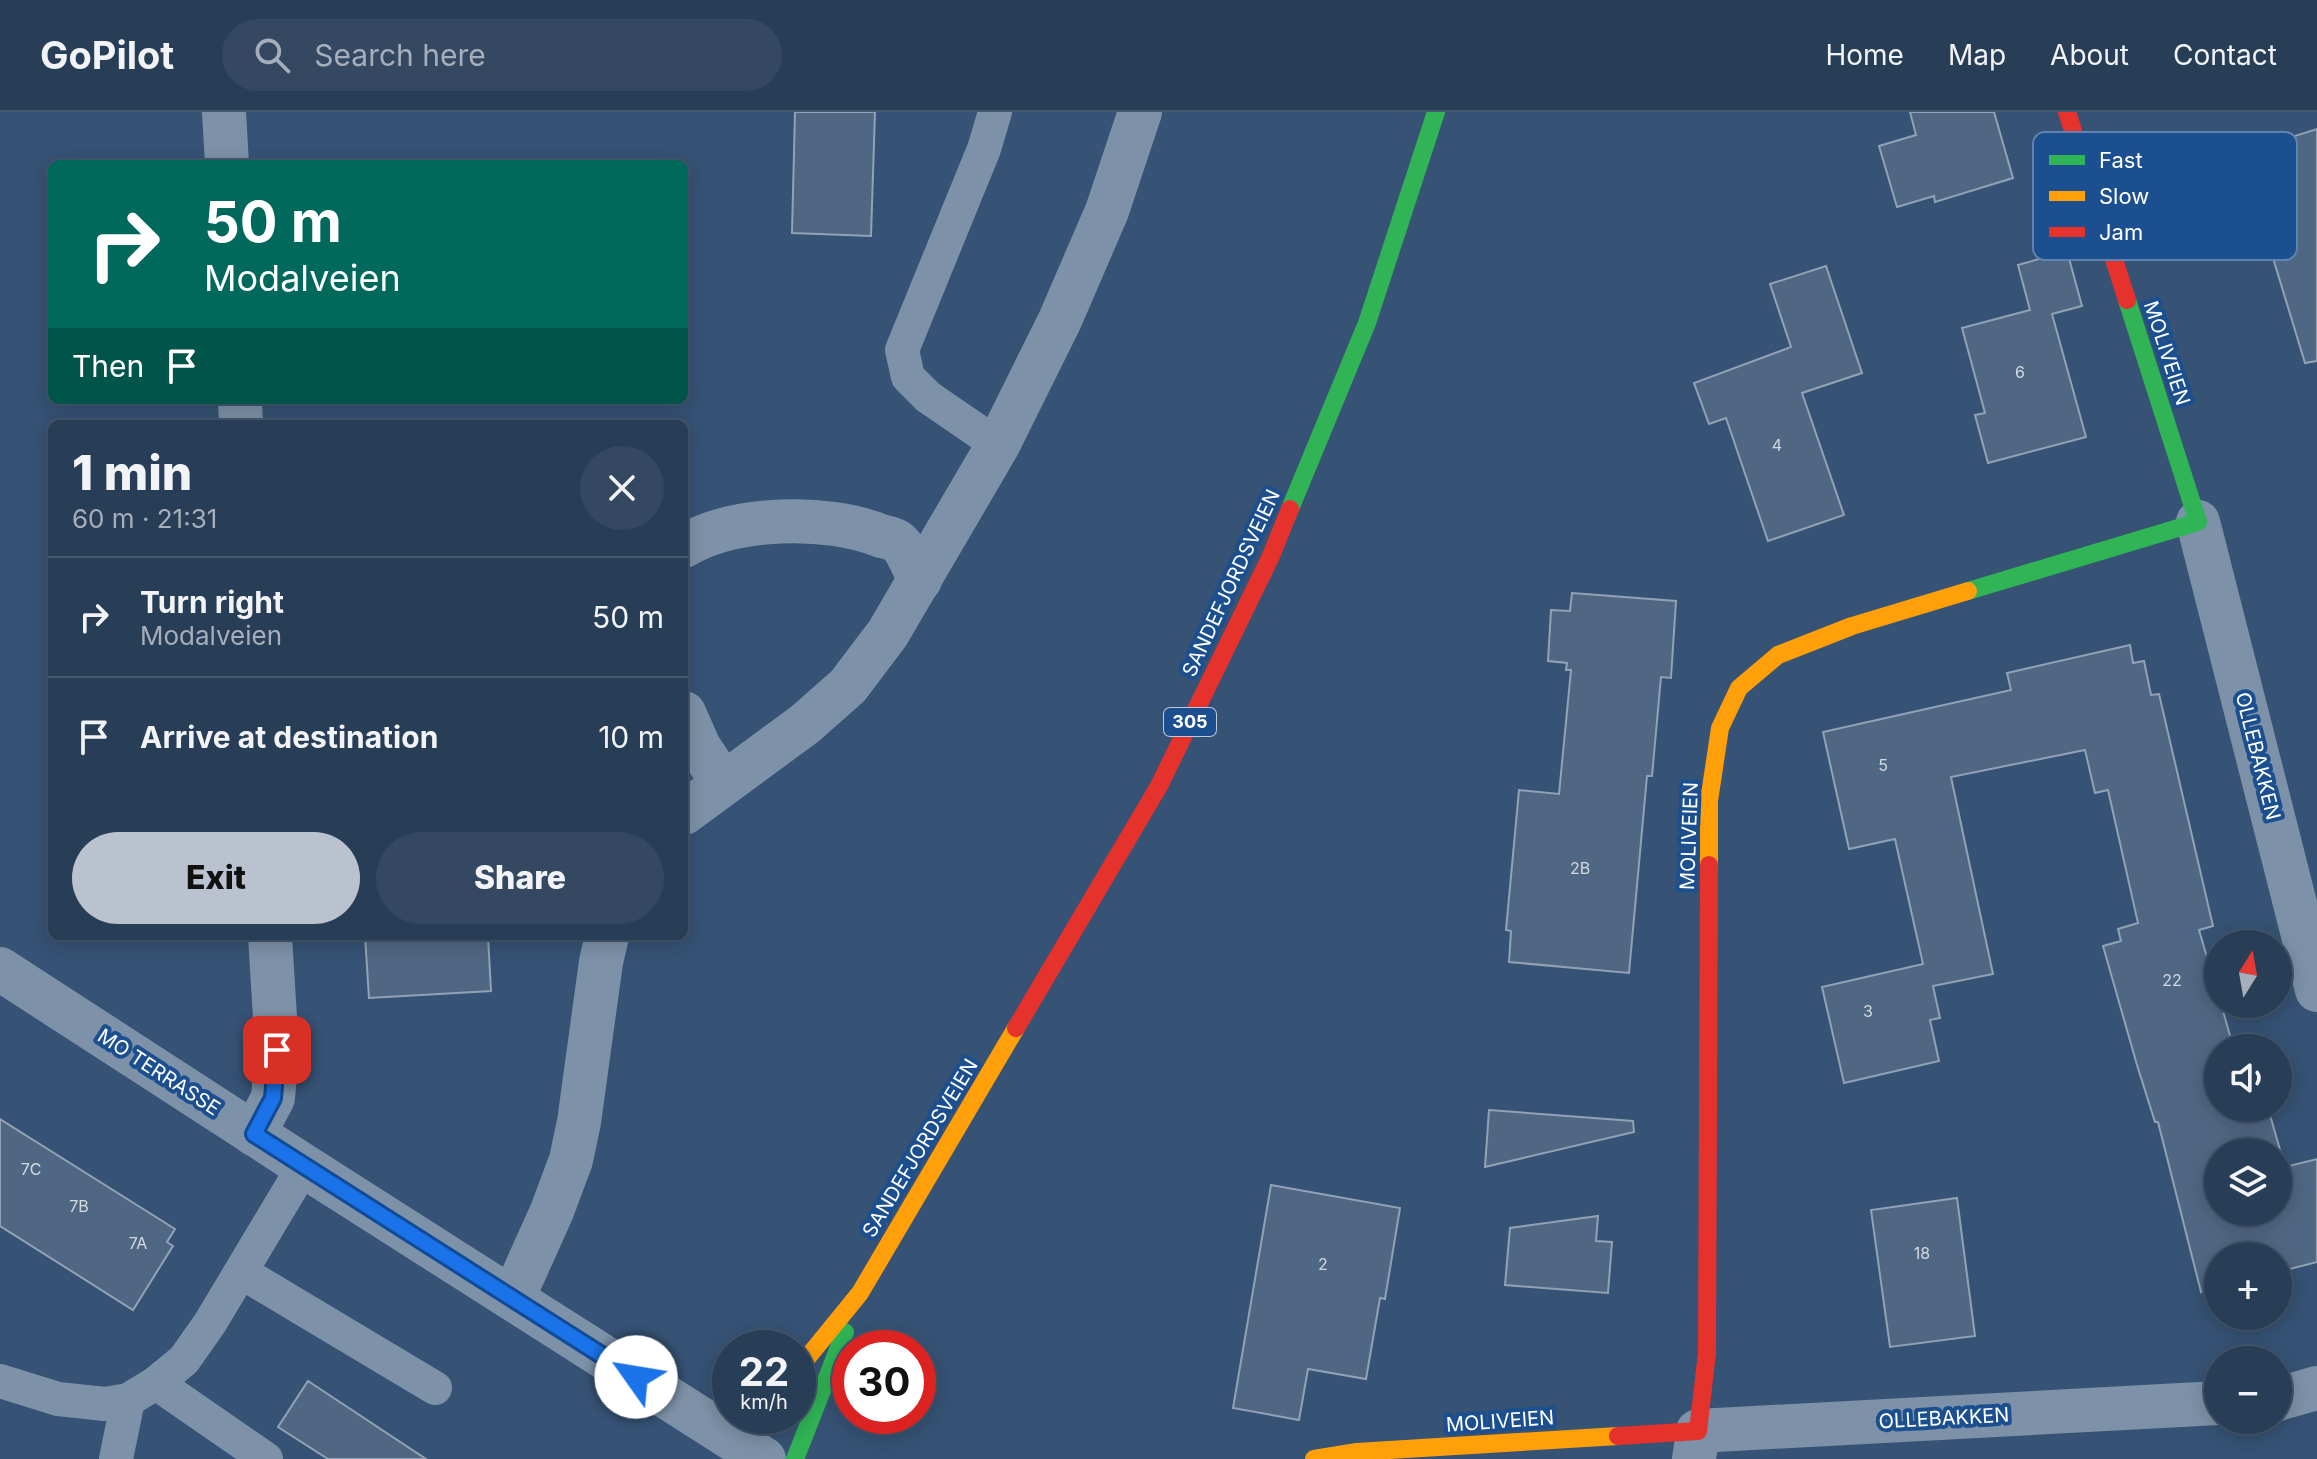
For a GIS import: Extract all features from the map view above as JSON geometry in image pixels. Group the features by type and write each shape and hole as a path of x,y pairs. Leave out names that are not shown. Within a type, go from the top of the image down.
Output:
{"street":[{"path":"224,112 227,160"},
{"path":"688,810 805,724 848,686 888,633 998,445 1060,320 1107,211 1140,112"},
{"name":"SANDEFJORDSVEIEN","path":"816,1347 860,1293 1159,786 1271,556 1367,323 1436,112"},
{"name":"MOLIVEIEN","path":"2067,112 2073,132"},
{"name":"MOLIVEIEN","path":"1314,1459 1357,1452 1696,1445 1707,1353 1709,801 1720,728 1739,688 1778,655 1852,626 2198,522 2114,260"},
{"path":"688,543 703,534 754,524 816,521 861,528 899,543 920,580"},
{"name":"OLLEBAKKEN","path":"2198,522 2317,990"},
{"path":"688,722 699,747 723,783"},
{"path":"254,1134 273,1098 277,1050 270,940"},
{"path":"513,1298 571,1160 606,940"},
{"name":"MO TERRASSE","path":"0,969 764,1459"},
{"name":"SANDEFJORDSVEIEN","path":"795,1459 860,1293"},
{"path":"2292,1395 2317,1388"},
{"name":"OLLEBAKKEN","path":"1696,1445 2204,1404"},
{"path":"738,1459 752,1434"}],"lane":[{"path":"995,112 984,149 902,350 908,377 928,397 998,445"},
{"path":"0,1381 58,1399 105,1404 142,1391 184,1360 304,1166"},
{"path":"241,1272 435,1388"},
{"path":"116,1459 142,1391"},
{"path":"142,1391 266,1459"}],"building":[{"path":"795,112 875,112 871,236 792,233"},
{"path":"1910,112 1994,112 2013,178 1935,202 1934,196 1897,207 1879,146 1916,135"},
{"path":"2317,129 2317,361 2305,363 2274,260 2297,260 2297,135"},
{"path":"2036,260 2069,260 2082,306 2052,314 2086,437 1988,463 1975,415 1985,413 1962,328 2030,310 2018,265"},
{"path":"1826,266 1862,373 1802,393 1844,515 1768,541 1726,418 1709,424 1694,383 1791,347 1770,284"},
{"path":"1572,593 1676,601 1671,678 1661,677 1652,776 1647,776 1629,973 1509,962 1511,931 1506,930 1519,790 1559,794 1571,670 1566,670 1567,663 1548,661 1551,610 1570,611"},
{"path":"2130,645 2133,663 2144,661 2151,695 2159,694 2213,926 2199,930 2204,947 2204,1018 2225,1018 2230,1034 2204,1034 2204,1122 2272,1122 2277,1138 2204,1138 2204,1226 2292,1226 2292,1165 2317,1159 2317,1262 2292,1268 2292,1242 2204,1242 2204,1291 2201,1292 2158,1122 2155,1122 2137,1065 2103,946 2121,941 2118,929 2138,923 2108,790 2095,793 2085,750 1951,777 1993,974 1933,986 1940,1018 1930,1020 1939,1061 1844,1083 1822,987 1923,964 1895,839 1849,849 1823,732 2011,690 2007,673"},
{"path":"365,940 488,940 491,991 369,998"},
{"path":"1489,1110 1633,1121 1634,1132 1485,1167"},
{"path":"0,1119 175,1229 167,1242 173,1246 133,1310 0,1226"},
{"path":"1271,1185 1400,1208 1385,1299 1380,1298 1366,1379 1308,1369 1299,1420 1233,1408"},
{"path":"1957,1198 1975,1336 1890,1347 1871,1210"},
{"path":"1598,1216 1596,1241 1612,1242 1608,1293 1505,1285 1510,1228"},
{"path":"308,1381 426,1459 328,1459 278,1427"}],"traffic: fast":[{"path":"1290,509 1367,323 1436,112"},
{"path":"1968,591 2198,522 2127,300"},
{"path":"795,1459 832,1365"}],"traffic: slow":[{"path":"1709,865 1709,801 1720,728 1739,688 1778,655 1852,626 1968,591"},
{"path":"816,1347 860,1293 1016,1028"},
{"path":"1314,1459 1357,1452 1618,1436"}],"traffic: jam":[{"path":"2067,112 2073,132"},
{"path":"2114,260 2127,300"},
{"path":"1016,1028 1159,786 1271,556 1290,509"},
{"path":"1618,1436 1698,1431 1707,1353 1709,865"},
{"path":"738,1459 752,1434"}],"route":[{"path":"277,1050 273,1098 254,1134 636,1377"}]}
